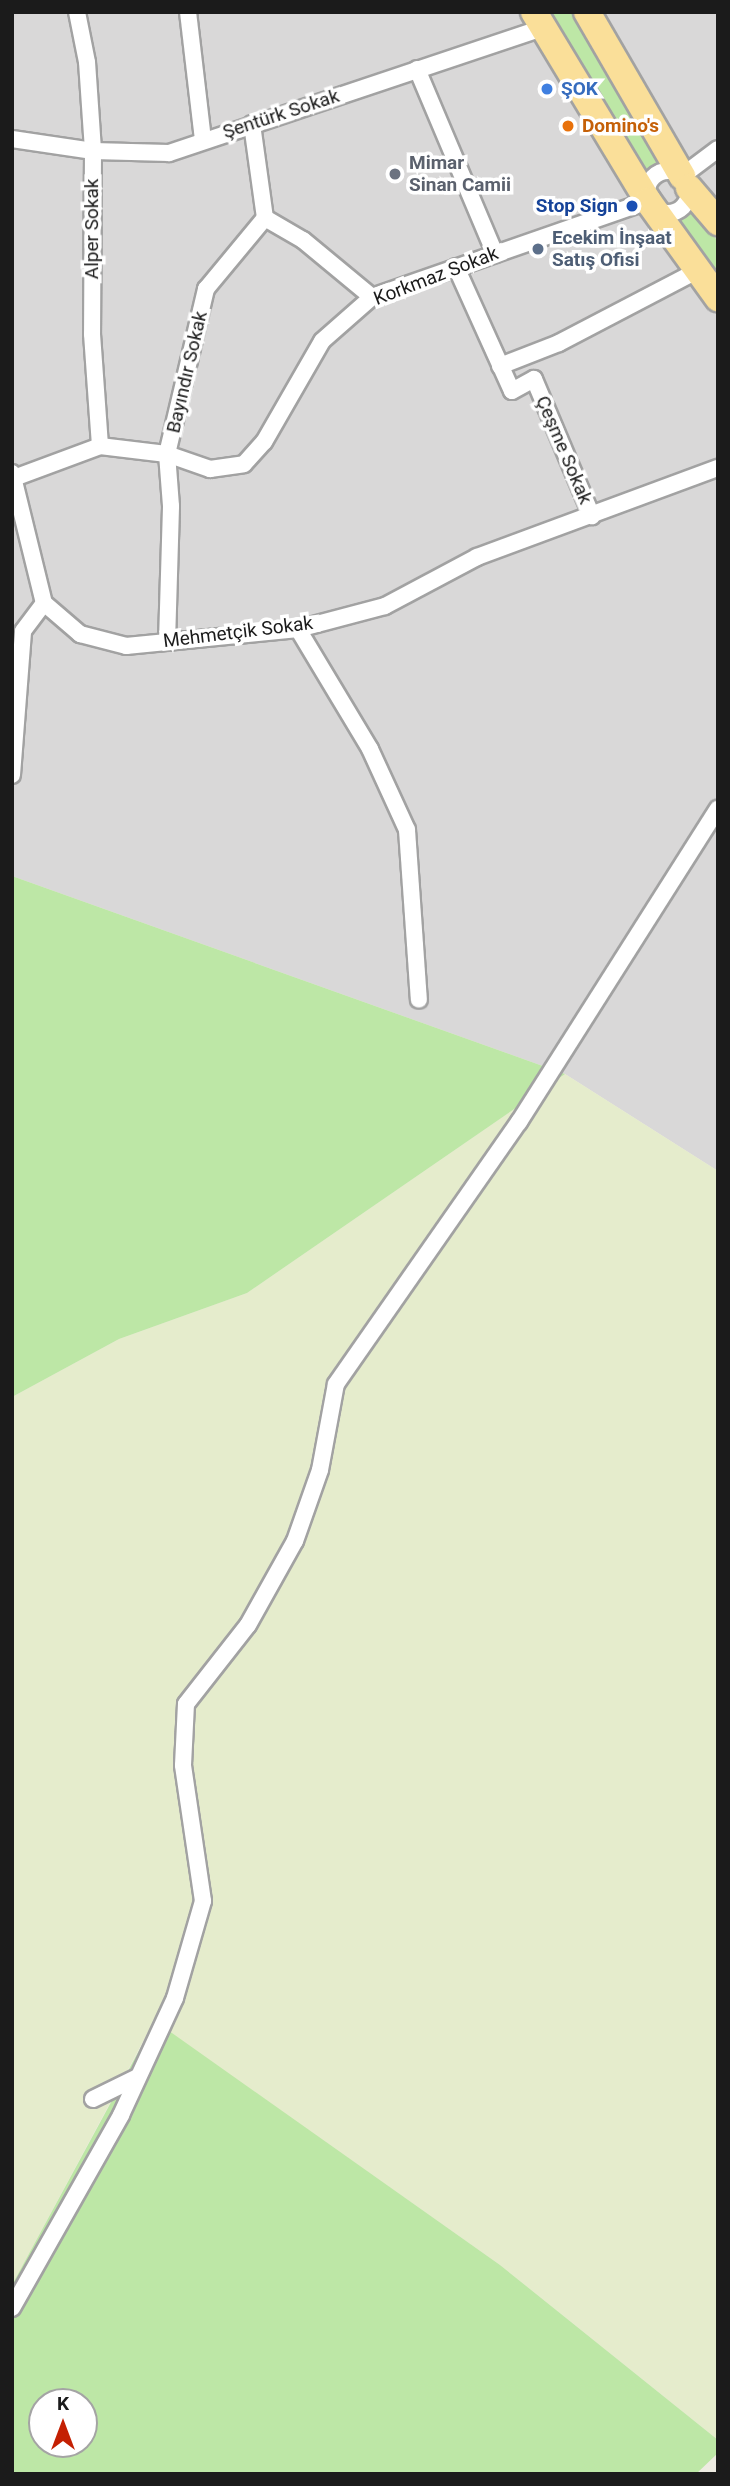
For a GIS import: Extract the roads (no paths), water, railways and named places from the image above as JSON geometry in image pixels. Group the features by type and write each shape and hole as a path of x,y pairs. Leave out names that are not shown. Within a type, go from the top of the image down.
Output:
{"main road":[{"path":"587,12 685,182 718,222"},
{"path":"538,20 648,201 718,298"}],"street":[{"name":"Alper Sokak","path":"77,12 87,62 93,151 92,334 100,446"},
{"path":"188,12 203,140"},
{"name":"Şentürk Sokak","path":"12,139 93,151 169,153 417,69 538,20"},
{"path":"417,69 495,254"},
{"path":"252,124 265,218 303,240 372,297"},
{"path":"685,182 718,149"},
{"path":"669,171 685,182 687,201 677,211 664,212 648,201 648,185 656,174 669,171"},
{"name":"Korkmaz Sokak","path":"13,475 100,446 167,454 210,468 244,464 264,442 321,341 372,297 648,201"},
{"name":"Bayındır Sokak","path":"167,642 171,506 167,454 206,289 265,218"},
{"name":"Çeşme Sokak","path":"456,267 512,391 534,379 592,516"},
{"path":"500,366 559,343 697,271"},
{"name":"Mehmetçik Sokak","path":"44,603 80,634 126,646 298,629 385,606 477,557 718,468"},
{"path":"12,775 23,631 44,603 13,475"},
{"path":"298,629 370,749 407,830 419,1000"},
{"path":"12,2308 138,2077 175,1998 203,1901 183,1765 187,1704 248,1625 295,1541 320,1470 337,1384 519,1122 712,832 718,809"},
{"path":"93,2099 138,2077"}],"place":[{"name":"ŞOK","path":"547,89"},
{"name":"Domino's","path":"568,126"},
{"name":"Mimar Sinan Camii","path":"395,174"},
{"name":"Stop Sign","path":"632,206"},
{"name":"Ecekim İnşaat Satış Ofisi","path":"538,249"}]}
